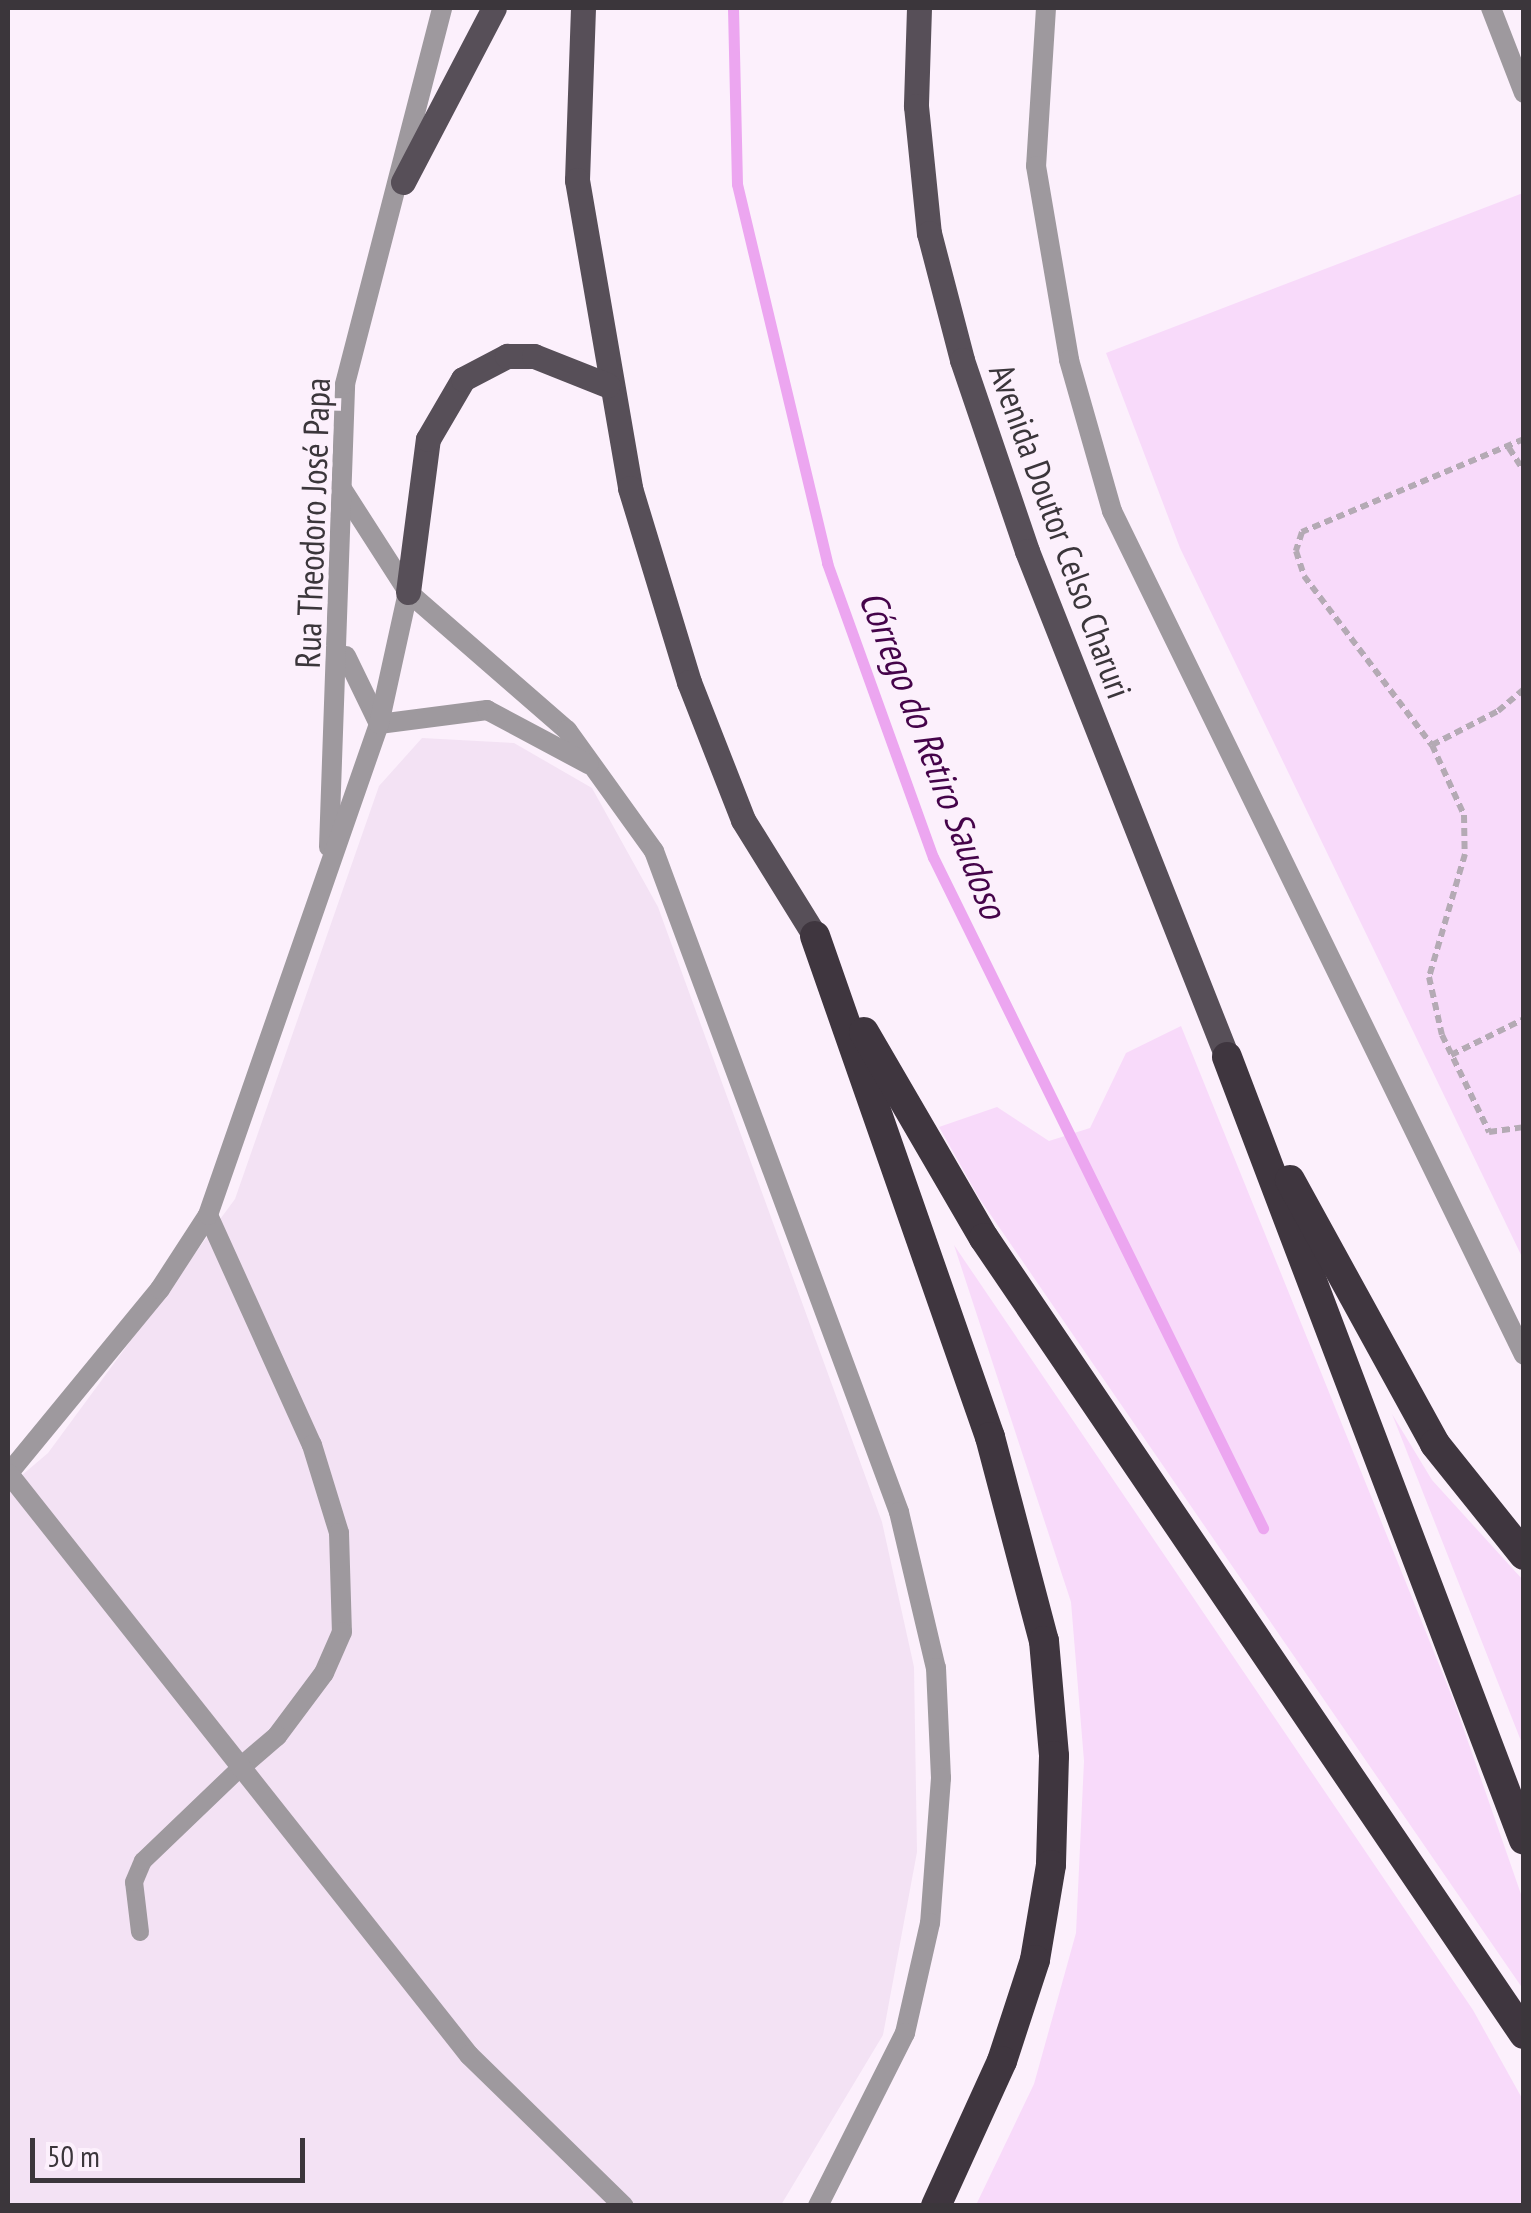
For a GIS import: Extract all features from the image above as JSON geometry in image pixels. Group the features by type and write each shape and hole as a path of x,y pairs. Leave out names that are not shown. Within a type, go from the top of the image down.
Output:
{"highway":[{"path":"814,936 918,1134 984,1238 1524,2034"},
{"path":"814,936 990,1437 1044,1641 1054,1756 1051,1865 1035,1960 1002,2061 936,2206"},
{"path":"1227,1057 1386,1364 1478,1505 1524,1555"},
{"path":"1227,1057 1524,1840"}],"main road":[{"path":"403,182 494,8"},
{"path":"583,8 577,180 607,384 690,682 743,820 814,936"},
{"name":"Avenida Doutor Celso Charuri","path":"920,8 916,106 930,234 962,360 1027,551 1227,1057"},
{"path":"408,592 428,439 463,379 507,356 534,356 607,384"}],"street":[{"name":"Rua Theodoro José Papa","path":"327,873 342,623 345,384 403,182 442,8"},
{"path":"1046,8 1036,166 1069,360 1112,511 1524,1355"},
{"path":"1491,8 1524,94"},
{"path":"342,489 408,592 567,730 603,773 672,892 900,1512 936,1668 941,1778 930,1923 905,2033 818,2206"},
{"name":"Rua Theodoro José Papa","path":"8,1474 160,1288 208,1215 380,724 408,592"},
{"path":"342,623 348,666 380,724 487,710 603,773"},
{"path":"208,1215 312,1445 339,1533 342,1632 324,1673 277,1736 242,1766"},
{"path":"8,1474 469,2054 624,2206"}],"lane":[{"path":"140,1932 134,1882 143,1861 242,1766"}],"path":[{"path":"1524,439 1302,532 1296,551 1304,576 1432,745 1464,815 1466,854 1428,977 1451,1055 1489,1132 1524,1127"},
{"path":"1509,448 1524,471"},
{"path":"1432,745 1498,712 1524,689"},
{"path":"1451,1055 1524,1019"}],"shaded area":[{"path":"1524,193 1523,1259 1180,548 1106,353"},
{"path":"422,738 514,743 592,788 658,907 882,1522 914,1667 917,1852 883,2035 781,2205 8,2205 8,1487 48,1453 235,1199 379,786"},
{"path":"1181,1026 1455,1704 1523,1900 1523,1989 979,1198 939,1127 997,1107 1049,1141 1090,1128 1126,1053"},
{"path":"954,1245 1473,2010 1523,2100 1523,2205 976,2205 1034,2084 1076,1933 1084,1761 1071,1602"},
{"path":"1392,1414 1432,1480 1523,1580 1523,1746"}],"waterway":[{"name":"Córrego do Retiro Saudoso","path":"733,8 737,184 827,563 933,857 1263,1528"}]}
